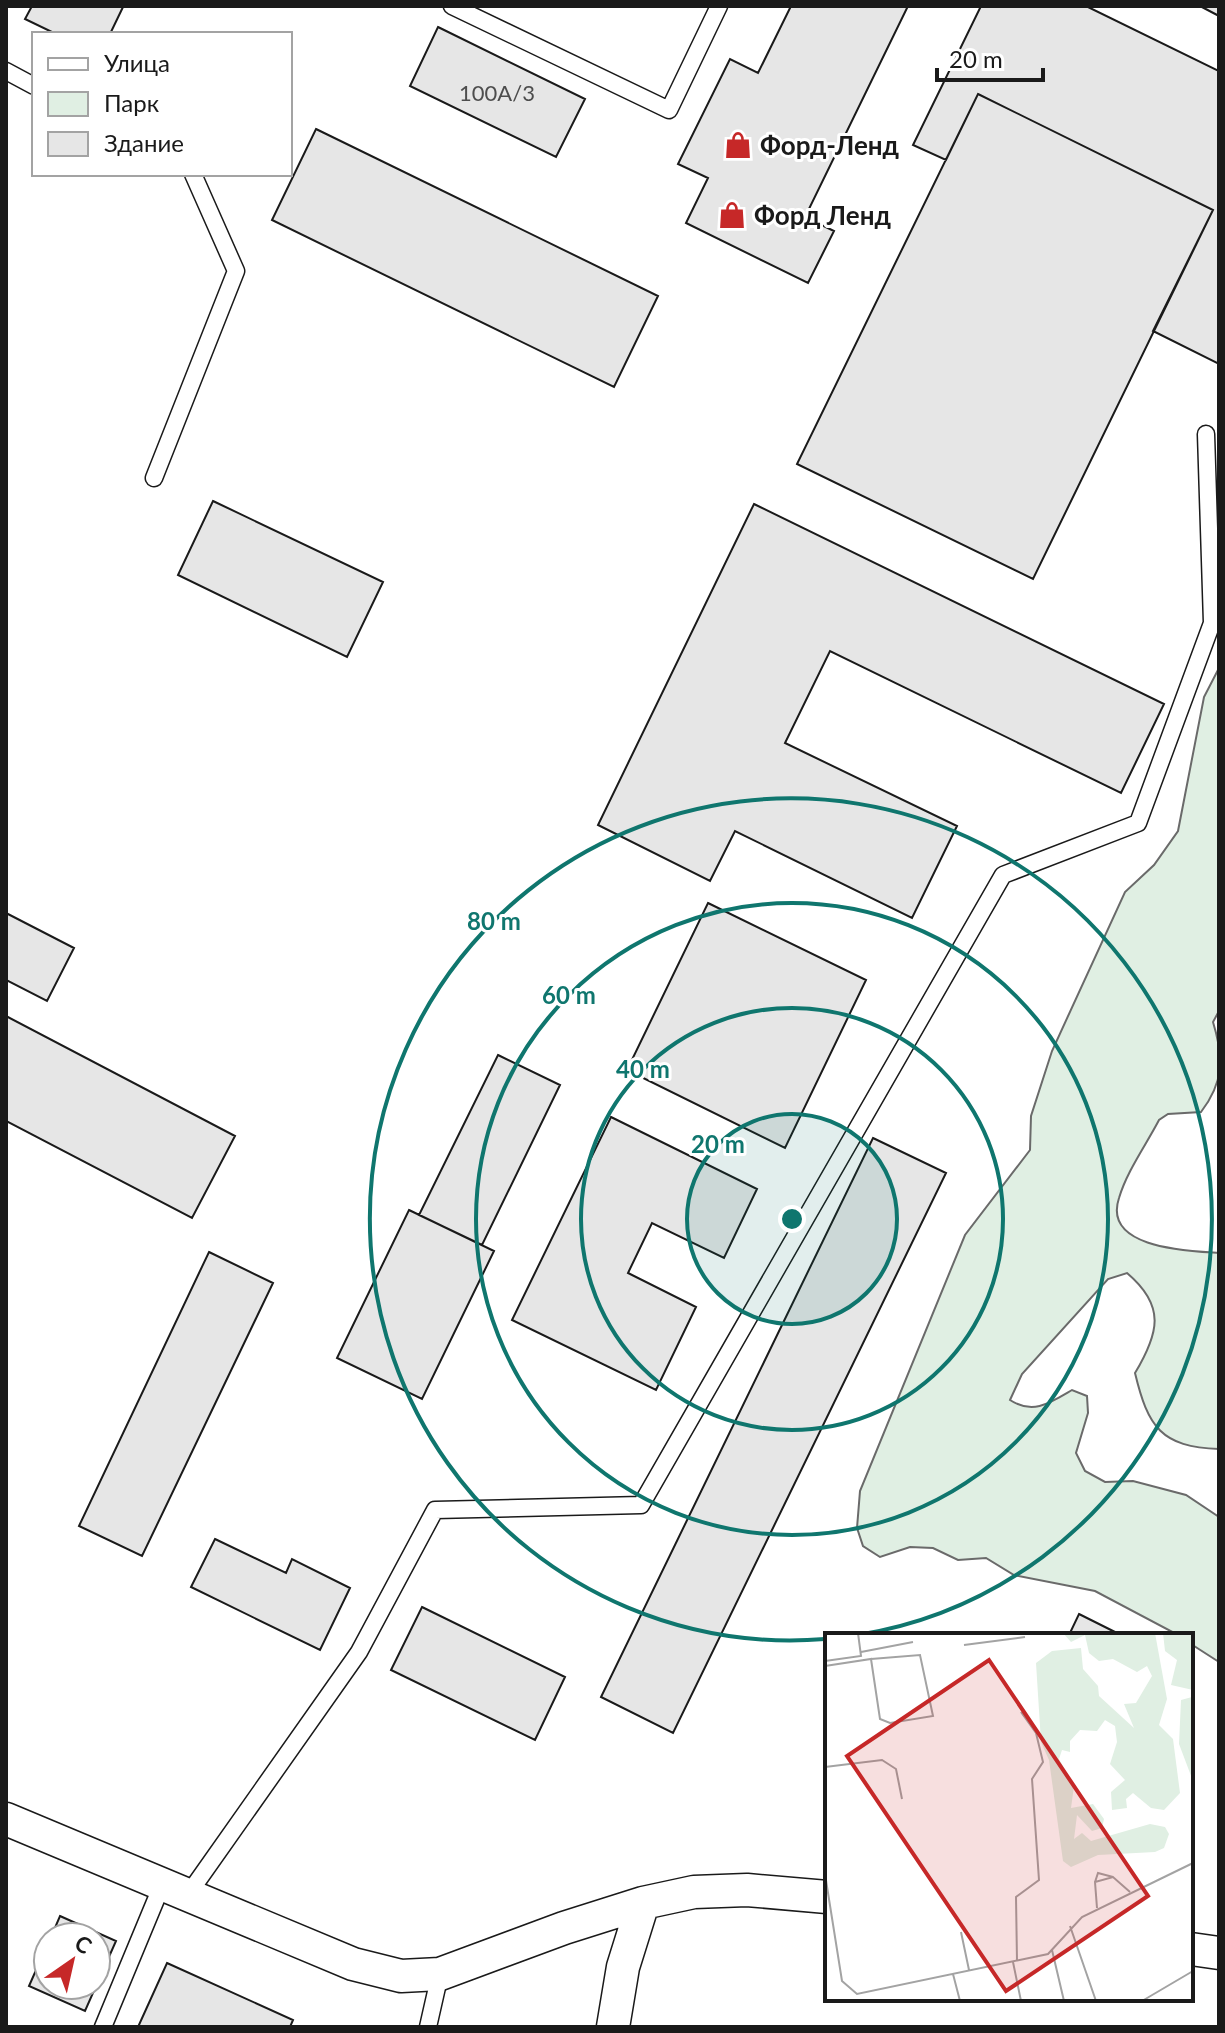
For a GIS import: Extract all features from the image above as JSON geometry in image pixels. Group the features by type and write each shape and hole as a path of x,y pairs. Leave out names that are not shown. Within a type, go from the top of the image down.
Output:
{"street":[{"path":"6,1819 353,1964 401,1976 440,1974 643,1903 694,1892 747,1890 825,1897"},
{"path":"613,2027 623,1967 643,1903"},
{"path":"1193,1949 1219,1953"}],"lane":[{"path":"452,6 669,110 719,6"},
{"path":"6,71 32,85"},
{"path":"154,478 236,271 194,176"},
{"path":"103,2027 174,1890 359,1652 435,1510 641,1505 1003,875 1138,823 1212,623 1206,434"},
{"path":"428,2027 440,1974"}],"green space":[{"path":"1219,668 1219,1011 1213,1022 1220,1069 1214,1090 1201,1112 1168,1114 1159,1120 1127,1178 1119,1198 1117,1215 1123,1228 1152,1244 1219,1253 1219,1449 1183,1444 1170,1438 1160,1430 1145,1407 1135,1373 1149,1345 1155,1320 1148,1297 1127,1273 1108,1279 1022,1374 1010,1400 1034,1407 1049,1403 1072,1390 1087,1396 1088,1413 1076,1453 1085,1471 1105,1482 1133,1481 1186,1495 1219,1517 1219,1662 1193,1645 1193,1633 1174,1633 1095,1591 1014,1575 986,1558 958,1560 933,1548 910,1547 880,1557 863,1546 857,1528 860,1491 965,1235 1030,1150 1031,1116 1052,1051 1125,892 1154,865 1178,831 1204,697"}],"building":[{"path":"32,6 123,7 111,32 52,32 25,19"},
{"path":"791,6 908,6 805,217 834,231 808,283 686,223 708,178 678,164 730,59 758,73"},
{"path":"981,6 1086,6 1219,71 1219,364 1153,331 1213,210 978,94 946,160 913,145"},
{"path":"1200,6 1219,6 1219,16"},
{"path":"438,27 585,99 556,157 410,86"},
{"path":"978,94 1213,210 1033,579 797,464"},
{"path":"316,129 658,296 614,387 272,220"},
{"path":"213,501 383,582 347,657 178,575"},
{"path":"754,504 1164,704 1121,793 830,651 785,743 957,826 912,918 735,831 710,881 598,825"},
{"path":"708,903 866,980 785,1148 627,1070"},
{"path":"6,913 74,948 47,1001 6,980"},
{"path":"6,1016 235,1136 192,1218 6,1121"},
{"path":"498,1055 560,1085 482,1245 419,1215"},
{"path":"611,1117 757,1189 724,1258 652,1223 628,1273 696,1307 656,1390 512,1320"},
{"path":"873,1138 946,1173 673,1733 601,1697"},
{"path":"409,1210 494,1251 422,1399 337,1358"},
{"path":"209,1252 273,1283 142,1556 79,1526"},
{"path":"215,1539 286,1573 292,1559 350,1588 320,1650 191,1587"},
{"path":"422,1607 565,1677 535,1740 391,1670"},
{"path":"1079,1614 1115,1632 1114,1633 1070,1633"},
{"path":"167,1963 293,2020 290,2027 138,2027"},
{"path":"63,2001 89,2001 85,2011"}],"place":[{"name":"Форд-Ленд","path":"738,145"},
{"name":"Форд Ленд","path":"732,215"}]}
